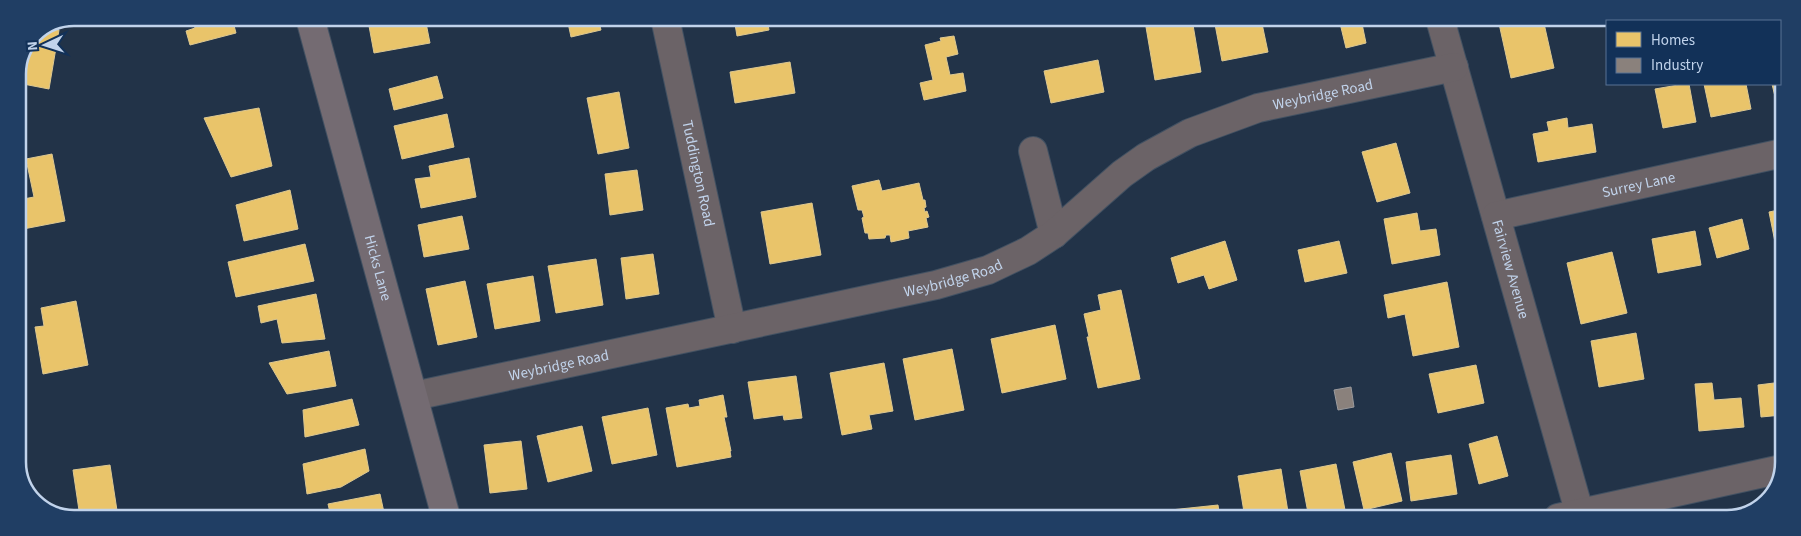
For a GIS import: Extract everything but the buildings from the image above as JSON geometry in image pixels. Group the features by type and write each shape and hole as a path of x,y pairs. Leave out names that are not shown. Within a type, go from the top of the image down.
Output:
{"main road":[{"name":"Hicks Lane","path":"312,26 444,510"}],"street":[{"name":"Tuddington Road","path":"667,26 732,329"},
{"name":"Fairview Avenue","path":"1442,26 1496,216 1571,510"},
{"name":"Weybridge Road","path":"414,396 936,285 988,270 1028,251 1054,234 1122,174 1146,157 1190,133 1258,108 1454,67"},
{"path":"1033,151 1054,234"},
{"name":"Surrey Lane","path":"1496,216 1775,155"},
{"path":"1603,510 1774,471"}]}
